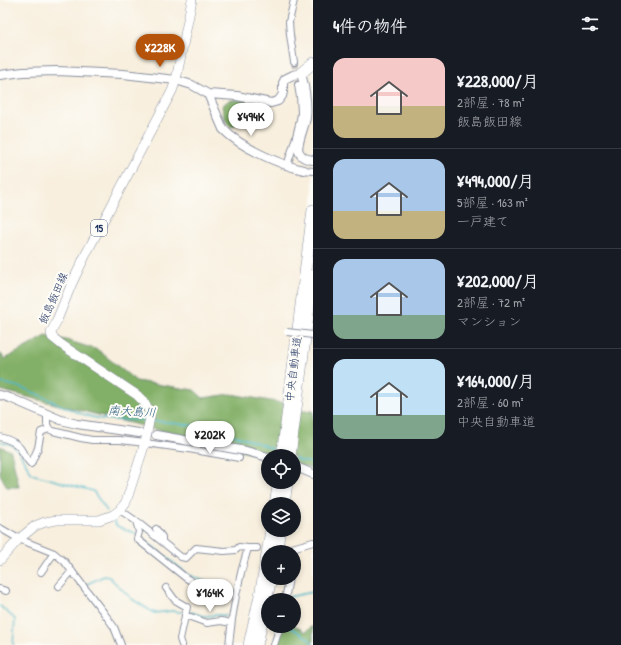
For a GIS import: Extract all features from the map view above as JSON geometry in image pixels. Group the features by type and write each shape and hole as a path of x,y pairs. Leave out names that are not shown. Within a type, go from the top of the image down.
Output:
{"highway":[{"path":"301,73 313,63"},
{"path":"301,73 313,67"},
{"name":"中央自動車道","path":"290,449 291,418 313,210"},
{"name":"中央自動車道","path":"284,449 291,418 313,275"},
{"path":"249,645 261,591 270,537"},
{"path":"257,645 270,585"}],"main road":[{"name":"飯島飯田線","path":"120,510 126,502 145,443 150,417 148,408 137,395 62,345 52,337 51,333 87,252 159,117 176,80 192,0"},
{"path":"0,560 19,539 35,526 45,522 57,520 99,520 113,515 120,510"}],"street":[{"path":"294,0 289,22 294,62"},
{"path":"0,75 23,72 57,71 123,74 176,80 192,85 208,94 230,95 266,103 275,103 282,96 283,83 285,79 288,76 301,73 307,108 305,123 298,149 301,156 311,159"},
{"path":"287,166 301,114 298,85"},
{"path":"208,94 226,133 238,142 277,162 309,171"},
{"path":"287,332 313,335"},
{"path":"0,395 61,420 77,424 139,433"},
{"path":"47,414 47,424 49,429"},
{"path":"0,437 19,446 31,464 38,448 41,432 49,429 92,440 120,440 145,443 239,458"},
{"path":"156,435 261,455"},
{"path":"301,469 313,474"},
{"path":"120,510 181,557 186,558 196,548 224,551 236,550 239,547 257,548"},
{"path":"136,521 139,532 137,539 191,581"},
{"path":"0,528 19,539 54,553 64,561 104,612 114,627 121,645"},
{"path":"156,529 162,537 162,541"},
{"path":"301,546 313,542"},
{"path":"229,645 231,623 243,564 248,548"},
{"path":"41,572 54,553"},
{"path":"59,586 72,571"},
{"path":"166,588 175,600 187,608 180,639 182,645"},
{"path":"185,615 207,623 220,621 231,623"},
{"path":"274,645 278,633"}],"green space":[{"path":"229,100 240,100 256,103 253,106 243,106 240,108 240,115 235,126 231,127 227,123 222,106"},
{"path":"46,336 66,340 98,350 136,381 194,390 203,398 231,394 282,403 302,411 313,411 313,469 301,466 301,449 261,449 261,456 0,390 0,353 5,359"},
{"path":"0,446 11,451 19,487 7,487 0,474"},
{"path":"313,626 313,645 277,645 281,633 301,633 301,629 305,632"}],"waterway":[{"name":"南大島川","path":"0,383 23,388 69,409 99,419 147,420"},
{"name":"南大島川","path":"152,421 190,425 215,430 273,449"},
{"path":"0,441 12,445 19,452 32,474 93,491 107,511"},
{"name":"南大島川","path":"301,461 313,463"},
{"path":"113,520 117,526 137,534"},
{"path":"140,536 189,575 227,591"},
{"path":"87,584 104,576 109,577 132,599 154,613 172,611 181,612"},
{"path":"301,594 313,592"},
{"path":"0,606 15,619 13,645"},
{"path":"191,612 203,616 226,616"},
{"path":"300,633 308,638 313,644"}],"tunnel":[{"path":"294,62 298,85"}]}
